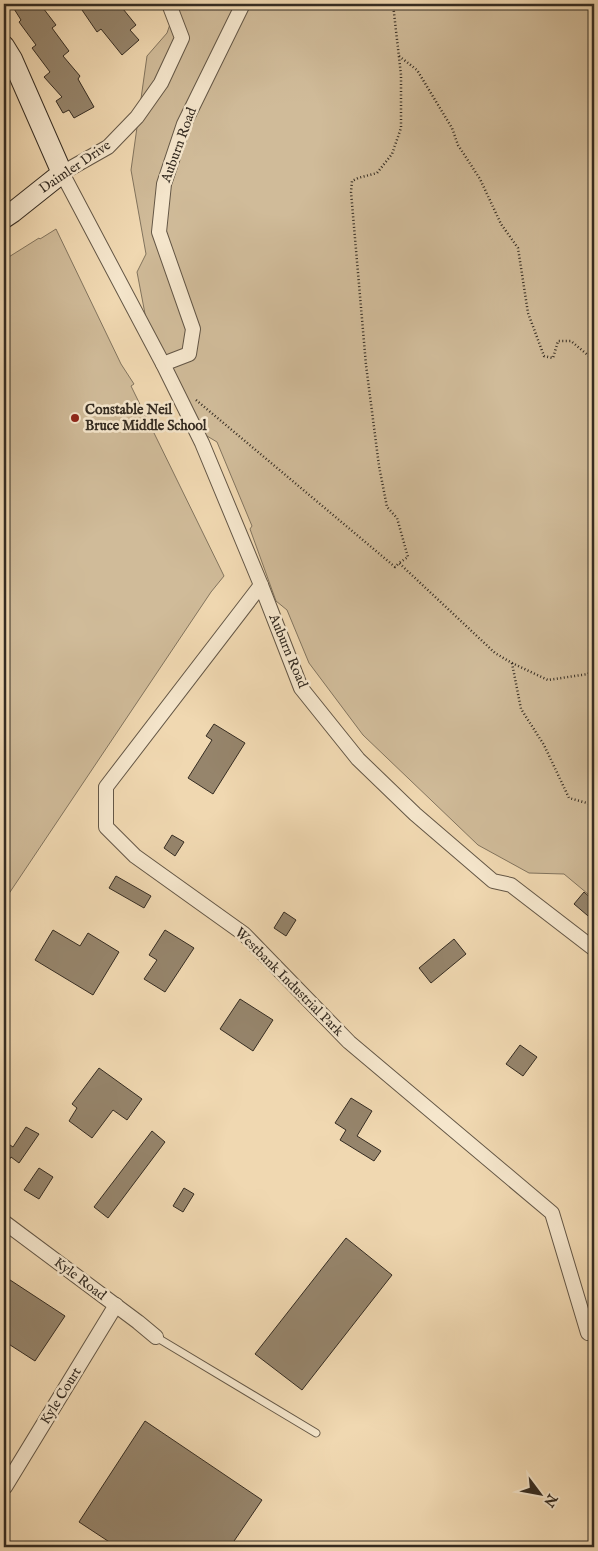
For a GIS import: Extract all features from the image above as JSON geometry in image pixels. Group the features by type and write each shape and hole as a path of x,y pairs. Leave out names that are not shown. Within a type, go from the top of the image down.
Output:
{"street":[{"name":"Daimler Drive","path":"4,218 62,173 108,147 137,116 161,83 182,38 169,4"},
{"name":"Auburn Road","path":"163,364 189,354 193,329 159,232 164,184 184,124 244,4"},
{"name":"Auburn Road","path":"4,46 12,59 62,173 163,364 202,443 261,585 301,688 358,759 415,814 493,881 511,885 594,949"},
{"name":"Westbank Industrial Park","path":"261,585 106,787 106,827 135,856 244,934 349,1042 552,1213 588,1333"},
{"name":"Kyle Road","path":"4,1222 156,1337"},
{"name":"Kyle Court","path":"5,1486 116,1305"}],"lane":[{"path":"156,1337 316,1433"}],"path":[{"path":"172,383 204,407 394,567 408,557 397,518 387,507 379,466 364,347 351,192 352,181 377,173 392,154 401,128 401,75 392,4"},
{"path":"399,55 417,70 452,128 458,145 480,179 502,224 518,248 528,313 544,356 553,358 558,341 571,342 589,356 594,364"},
{"path":"589,356 594,353"},
{"path":"398,563 495,653 512,664 548,680 588,674 594,668"},
{"path":"512,664 521,709 544,745 569,798 594,806"}],"shaded area":[{"path":"177,4 594,4 594,899 564,874 529,873 478,845 363,735 309,663 287,610 276,601 250,529 252,526 217,442 197,430 146,319 137,272 146,254 131,170 147,56 167,33"},
{"name":"Constable Neil Bruce Middle School","path":"56,229 121,364 134,384 131,386 224,576 211,592 4,901 4,260"}],"building":[{"path":"11,4 40,4 56,25 52,28 69,51 63,56 80,76 78,79 94,107 74,118 69,110 63,113 56,101 62,97 44,77 50,72 32,48 36,45 19,22 21,20"},
{"path":"81,4 119,4 136,25 130,30 139,40 122,55 101,29 97,32 82,10 85,9"},
{"path":"214,724 245,743 213,794 188,778 212,740 206,736"},
{"path":"172,835 184,842 175,856 164,848"},
{"path":"116,876 151,896 144,908 109,888"},
{"path":"584,892 594,901 594,921 574,904"},
{"path":"284,912 296,920 286,936 274,928"},
{"path":"53,930 80,946 88,933 119,952 93,995 35,960"},
{"path":"165,930 194,948 165,992 144,979 157,960 149,955"},
{"path":"454,939 466,954 431,983 419,968"},
{"path":"240,999 273,1020 253,1051 220,1029"},
{"path":"520,1045 537,1057 523,1076 506,1064"},
{"path":"99,1068 142,1099 127,1120 113,1110 92,1138 69,1121 77,1108 72,1104"},
{"path":"351,1098 372,1111 357,1136 381,1151 374,1161 340,1140 346,1130 335,1123"},
{"path":"26,1127 39,1134 19,1163 11,1157 4,1168 4,1141 13,1147"},
{"path":"152,1131 165,1142 108,1218 94,1207"},
{"path":"39,1168 53,1177 39,1199 24,1190"},
{"path":"184,1188 194,1194 183,1212 173,1206"},
{"path":"346,1238 392,1275 302,1390 255,1354"},
{"path":"4,1276 65,1316 35,1361 4,1341"},
{"path":"145,1421 262,1500 230,1547 117,1547 79,1522"}],"place":[{"name":"Constable Neil Bruce Middle School","path":"75,418"}]}
